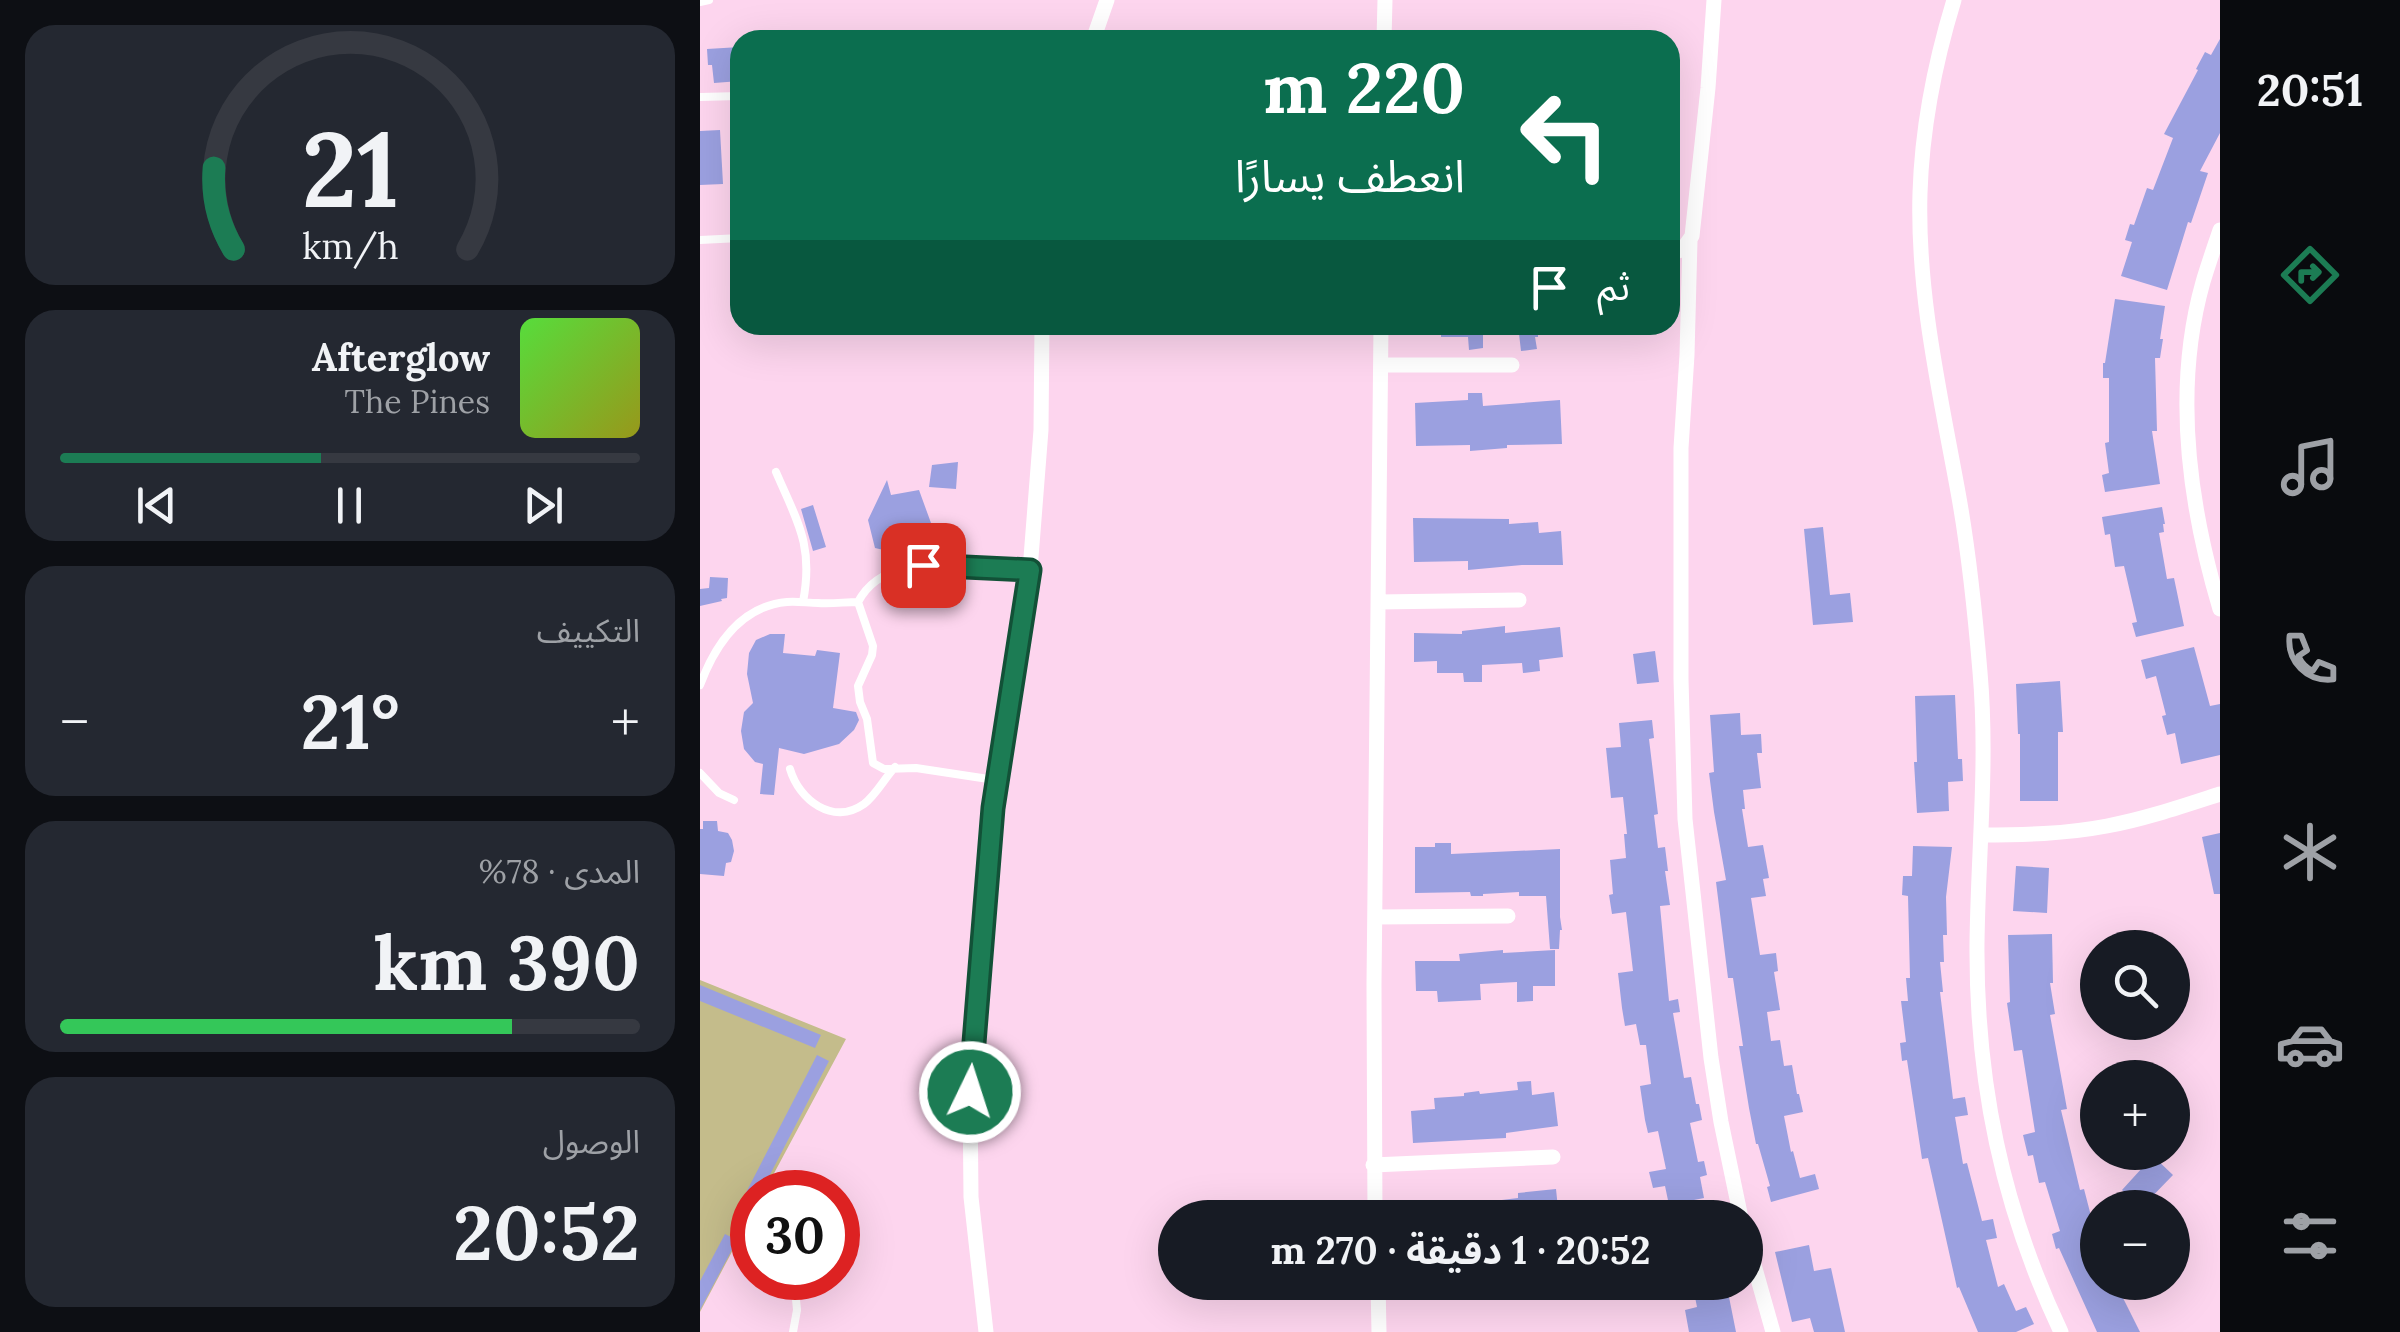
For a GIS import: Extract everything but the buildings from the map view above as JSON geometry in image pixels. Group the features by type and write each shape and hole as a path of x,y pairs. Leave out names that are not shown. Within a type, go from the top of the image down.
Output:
{"street":[{"path":"1096,30 1107,0"},
{"path":"1384,30 1385,0"},
{"path":"1714,0 1690,241 1681,466 1680,680 1685,818 1711,1058 1738,1200"},
{"path":"1954,0 1929,104 1920,194 1922,266 1932,352 1975,609 1984,717 1978,945 1982,1056 1988,1106 2010,1203 2025,1250 2061,1332"},
{"path":"2220,230 2194,323 2188,443 2196,512 2220,609"},
{"path":"1680,250 1690,241"},
{"path":"986,1332 972,1214 969,1130 996,780 1030,570 1041,430 1042,335"},
{"path":"1374,1200 1381,335"},
{"path":"1381,365 1512,365"},
{"path":"1378,602 1519,600"},
{"path":"1982,834 2043,834 2104,827 2220,794"},
{"path":"1375,917 1508,916"},
{"path":"1373,1165 1553,1157"},
{"path":"1763,1294 1774,1332"},
{"path":"1378,1300 1379,1332"}],"lane":[{"path":"700,2 709,0"},
{"path":"700,97 730,96"},
{"path":"700,240 730,238"},
{"path":"776,472 806,544 803,602"},
{"path":"996,780 916,768 878,768 872,757 858,686 873,646 858,602 885,575 910,566 1030,570"},
{"path":"700,685 714,652 736,625 767,606 780,602 858,602"},
{"path":"790,769 806,798 824,809 845,812 864,804 895,768"},
{"path":"700,772 719,793 734,800"},
{"path":"793,1332 798,1300"}],"shaded area":[{"path":"700,980 846,1039 776,1170 730,1170 730,1255 700,1312"}],"route":[{"path":"923,565 1030,570 993,808 970,1092"}]}
